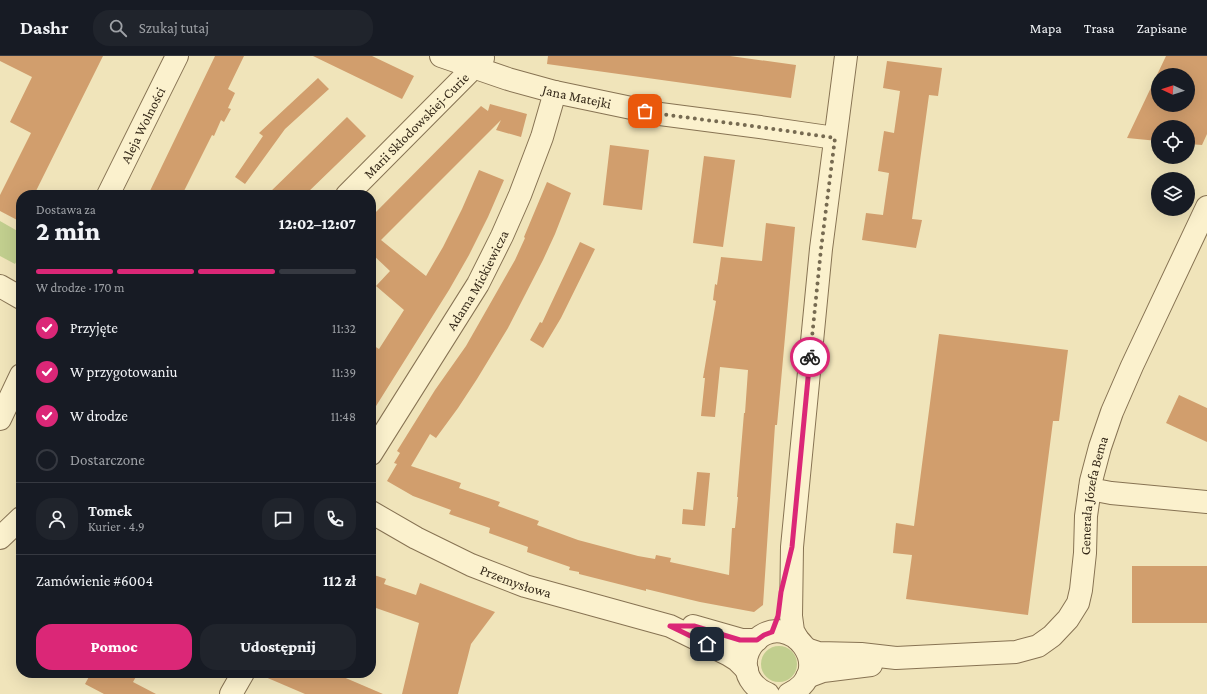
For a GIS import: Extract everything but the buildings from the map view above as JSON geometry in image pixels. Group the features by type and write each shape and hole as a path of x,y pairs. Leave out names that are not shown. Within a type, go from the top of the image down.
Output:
{"street":[{"name":"Aleja Wolności","path":"110,190 177,56"},
{"name":"Jana Matejki","path":"441,56 480,62 508,79 555,92 660,114 835,138"},
{"path":"797,689 810,663 802,643 793,631 791,616 792,547 821,249 846,56"},
{"name":"Marii Skłodowskiej-Curie","path":"352,190 480,62"},
{"name":"Adama Mickiewicza","path":"376,446 478,284 502,236 520,195 542,136 555,92"},
{"name":"Generała Józefa Bema","path":"764,636 781,632 789,634 818,653 861,654 896,658 1016,652 1038,646 1052,636 1068,619 1078,603 1083,577 1086,516 1090,490 1100,447 1112,412 1207,207"},
{"path":"0,286 16,295"},
{"path":"0,419 16,385"},
{"path":"1090,490 1207,502"},
{"name":"Przemysłowa","path":"376,515 416,538 471,565 525,586 670,626 729,655 737,660 747,670"},
{"path":"0,538 16,523"},
{"path":"767,694 754,685 749,678 746,662 747,654 751,646 764,636 778,616 781,592 792,547"},
{"name":"Przemysłowa","path":"670,626 694,626 742,640 764,636"},
{"name":"Generała Józefa Bema","path":"797,689 823,671 880,664 896,658"},
{"path":"231,694 240,678"}],"green space":[{"path":"0,221 16,230 16,262 15,264 0,256"},
{"path":"779,646 789,649 794,654 797,664 794,674 789,679 779,682 769,679 764,674 761,664 764,654 769,649"}],"way so far":[{"path":"645,111 835,138 825,213 810,357"}],"route":[{"path":"707,644 670,626 694,626 740,640 757,640 772,632 776,622 785,571 792,547 810,357"}]}
